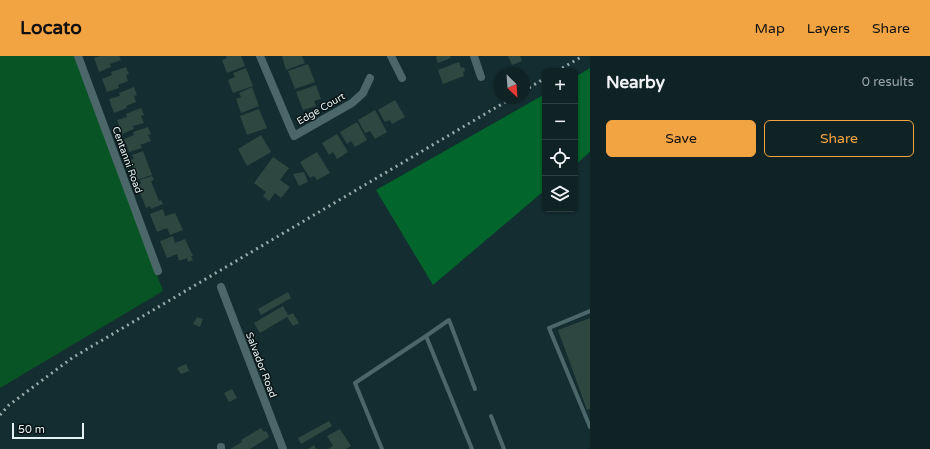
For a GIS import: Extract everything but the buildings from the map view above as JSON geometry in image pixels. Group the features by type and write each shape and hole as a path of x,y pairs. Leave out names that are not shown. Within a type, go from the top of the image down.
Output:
{"street":[{"name":"Centanni Road","path":"78,56 158,271"},
{"name":"Edge Court","path":"260,56 294,136 352,103 363,92 370,78"},
{"path":"390,56 402,78"},
{"path":"474,56 481,77"},
{"name":"Salvador Road","path":"221,287 283,449"}],"lane":[{"path":"590,311 549,328 590,427"},
{"path":"382,449 355,383 449,320 475,389"},
{"path":"426,336 472,449"},
{"path":"491,416 504,449"}],"green space":[{"path":"0,56 75,56 163,291 0,388"},
{"path":"590,68 590,152 578,162 578,104 578,75"},
{"path":"542,96 542,193 433,285 376,190 527,104 530,104 530,103"}],"railway":[{"path":"562,68 583,56"},
{"path":"530,87 542,80"},
{"path":"0,415 9,405 72,358 502,104"}]}
